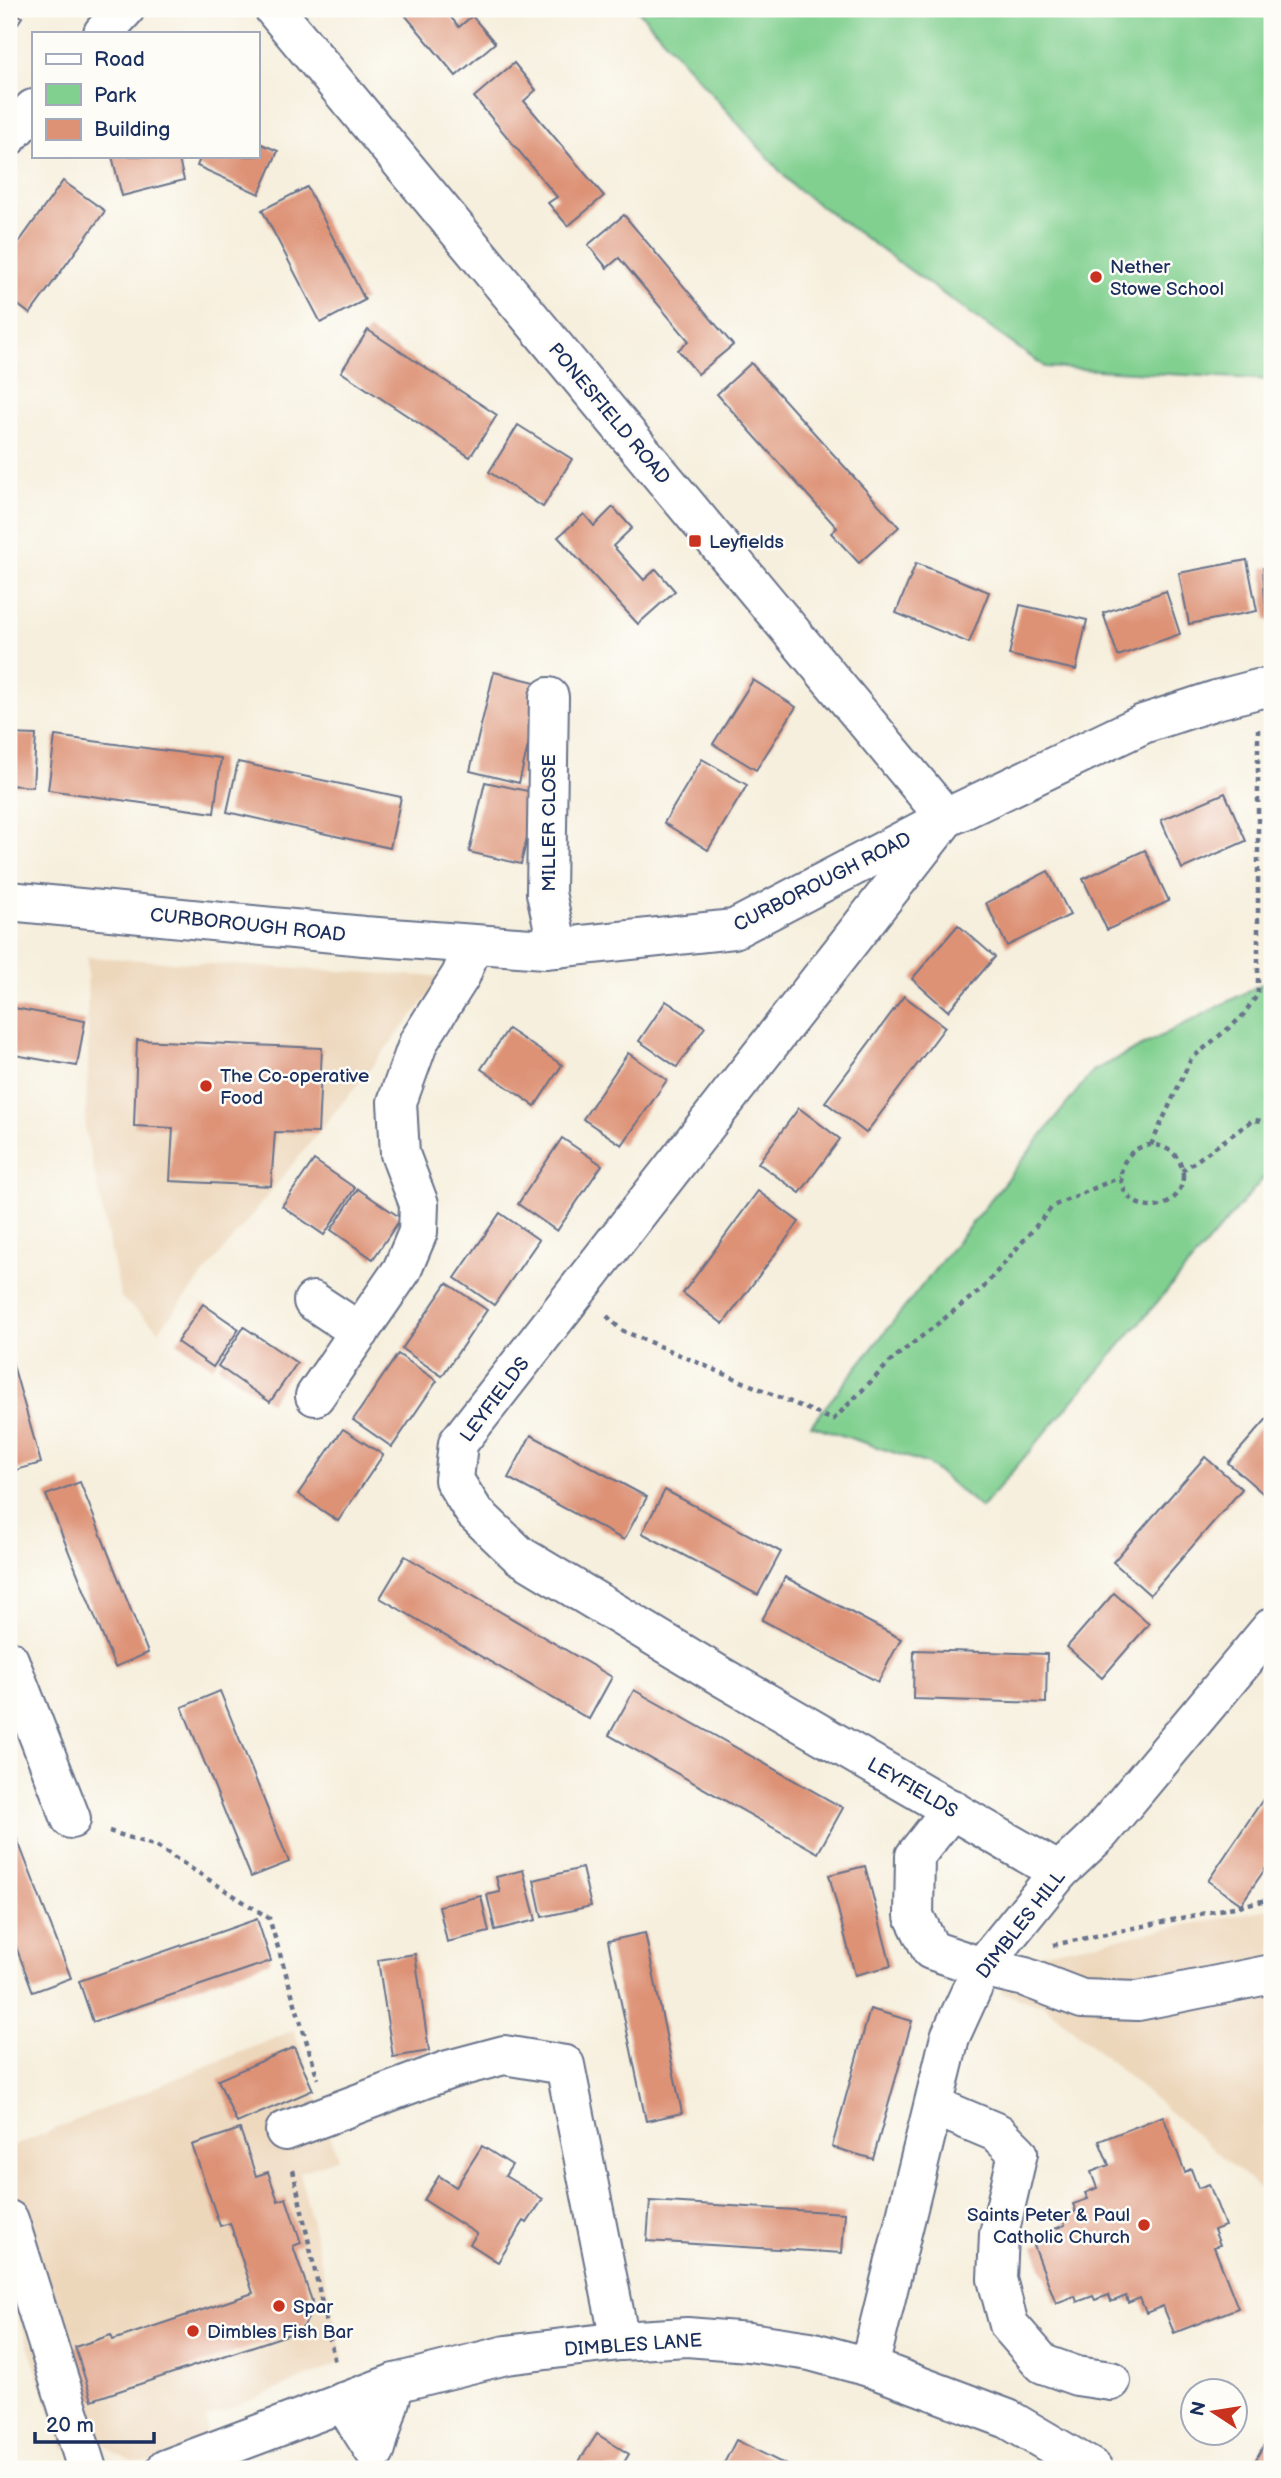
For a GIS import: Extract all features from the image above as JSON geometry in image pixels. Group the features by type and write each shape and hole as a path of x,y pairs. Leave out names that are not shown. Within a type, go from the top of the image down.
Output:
{"street":[{"path":"104,32 125,9"},
{"name":"PONESFIELD ROAD","path":"274,9 946,818"},
{"path":"9,136 32,110"},
{"name":"CURBOROUGH ROAD","path":"9,901 545,950 734,929 946,818 1143,724 1216,700 1265,688"},
{"name":"MILLER CLOSE","path":"549,697 546,893 558,948"},
{"name":"LEYFIELDS","path":"946,818 458,1443 454,1480 474,1512 519,1555 722,1677 1059,1872"},
{"path":"315,1396 402,1270 418,1233 419,1203 400,1154 397,1102 419,1041 461,975 473,944"},
{"path":"313,1301 360,1332"},
{"name":"DIMBLES HILL","path":"869,2367 950,2037 982,1967 1059,1872 1100,1833 1272,1627"},
{"path":"9,1661 72,1819"},
{"path":"952,1809 915,1856 914,1916 931,1950 982,1967 1025,1977 1082,1999 1138,2001 1272,1974"},
{"path":"285,2131 448,2070 504,2055 565,2065 620,2342"},
{"path":"934,2106 998,2133 1018,2153 999,2234 997,2279 1009,2325 1043,2364 1077,2376 1111,2381"},
{"path":"9,2220 86,2469"},
{"name":"DIMBLES LANE","path":"166,2469 395,2383 506,2355 687,2337 810,2351 869,2367 1008,2419 1093,2469"},
{"path":"376,2461 395,2383"},
{"path":"343,2402 376,2461"}],"path":[{"path":"1152,1145 1191,1059 1241,1018 1258,994 1265,688"},
{"path":"1182,1171 1253,1120 1272,1122"},
{"path":"1152,1145 1166,1148 1177,1158 1182,1171 1181,1186 1174,1198 1161,1206 1147,1207 1133,1202 1124,1191 1120,1177 1124,1161 1136,1149 1152,1145"},
{"path":"578,1289 621,1330 833,1420 893,1359 983,1288 1054,1206 1120,1177"},
{"path":"72,1819 156,1846 269,1918 328,2115"},
{"path":"1025,1977 1031,1950 1272,1899"},
{"path":"285,2131 343,2402"}],"shaded area":[{"path":"87,957 444,977 159,1330 121,1298 85,1129 88,1065"},
{"path":"1272,1908 1272,2199 1044,2005 1000,1992 1019,1958"},
{"path":"294,2030 338,2158 300,2172 344,2362 207,2418 207,2430 199,2445 159,2459 133,2461 113,2452 97,2437 63,2449 9,2289 9,2148"}],"green space":[{"name":"Nether Stowe School","path":"637,9 1272,9 1272,380 1045,367 794,187"},
{"path":"1266,982 1272,987 1272,1168 981,1508 928,1464 811,1425 1093,1071"}],"building":[{"path":"9,9 22,17 9,37"},
{"path":"400,9 444,9 459,27 472,16 495,43 456,76"},
{"path":"514,63 536,90 524,101 604,196 568,226 548,203 557,197 474,97"},
{"path":"259,143 278,151 259,194 197,166 200,158 259,158"},
{"path":"112,158 178,158 184,180 122,196"},
{"path":"63,181 105,211 30,314 9,298 9,256"},
{"path":"307,187 365,300 321,323 262,210"},
{"path":"624,215 733,345 698,374 678,350 689,341 619,258 607,268 588,245"},
{"path":"368,330 497,415 470,457 341,372"},
{"path":"751,363 899,527 859,563 831,533 837,528 717,394"},
{"path":"518,425 572,459 543,507 489,472"},
{"path":"613,507 632,528 613,546 644,580 656,569 675,591 638,624 558,537 584,514 594,526"},
{"path":"1247,560 1257,611 1189,624 1179,573"},
{"path":"916,563 989,592 969,643 896,613"},
{"path":"1272,567 1272,620 1266,620 1263,568"},
{"path":"1166,591 1180,634 1118,656 1103,613"},
{"path":"1020,605 1087,620 1076,670 1009,655"},
{"path":"494,672 543,684 519,783 470,771"},
{"path":"753,680 796,707 756,770 713,744"},
{"path":"9,734 36,735 33,787 9,785"},
{"path":"55,736 221,758 214,813 48,790"},
{"path":"702,759 747,785 708,850 664,823"},
{"path":"238,762 401,797 390,848 227,812"},
{"path":"485,782 537,793 521,864 469,852"},
{"path":"1225,793 1246,841 1182,869 1161,820"},
{"path":"1145,850 1169,901 1107,930 1083,879"},
{"path":"1048,871 1070,915 1007,946 986,903"},
{"path":"958,925 995,957 948,1011 912,979"},
{"path":"904,996 945,1027 866,1133 825,1102"},
{"path":"666,1001 705,1027 677,1067 639,1041"},
{"path":"9,1007 85,1021 77,1066 9,1054"},
{"path":"508,1029 562,1065 535,1106 481,1069"},
{"name":"The Co-operative Food","path":"137,1040 322,1048 318,1133 275,1132 271,1186 170,1181 173,1128 134,1126"},
{"path":"628,1053 667,1080 622,1145 583,1119"},
{"path":"799,1108 840,1139 800,1193 758,1163"},
{"path":"562,1138 602,1165 557,1231 518,1204"},
{"path":"314,1160 355,1188 324,1235 282,1206"},
{"path":"358,1189 401,1218 373,1259 331,1230"},
{"path":"758,1191 799,1222 723,1324 683,1293"},
{"path":"500,1213 539,1240 494,1305 455,1278"},
{"path":"447,1283 487,1310 442,1376 402,1349"},
{"path":"203,1304 239,1329 213,1367 177,1342"},
{"path":"244,1327 297,1363 270,1402 218,1366"},
{"path":"398,1354 437,1381 392,1447 353,1420"},
{"path":"11,1358 41,1463 9,1472 9,1359"},
{"path":"1272,1413 1272,1488 1266,1496 1228,1463"},
{"path":"343,1429 383,1455 338,1521 298,1494"},
{"path":"531,1435 647,1497 624,1540 508,1478"},
{"path":"1205,1457 1242,1489 1150,1595 1113,1562"},
{"path":"80,1482 148,1653 115,1667 46,1495"},
{"path":"665,1490 781,1552 758,1595 642,1533"},
{"path":"405,1556 612,1677 589,1719 380,1598"},
{"path":"785,1577 901,1639 878,1682 762,1620"},
{"path":"1114,1593 1149,1624 1102,1678 1067,1647"},
{"path":"914,1650 1047,1654 1046,1703 913,1699"},
{"path":"634,1690 843,1808 818,1853 609,1735"},
{"path":"220,1691 289,1862 251,1877 182,1707"},
{"path":"1272,1786 1272,1859 1241,1904 1208,1881"},
{"path":"9,1818 71,1978 33,1992 9,1928"},
{"path":"865,1866 891,1966 855,1975 829,1875"},
{"path":"582,1868 591,1906 542,1917 534,1880"},
{"path":"523,1870 536,1920 495,1930 487,1895 500,1892 496,1877"},
{"path":"481,1896 489,1932 447,1942 439,1906"},
{"path":"257,1919 271,1961 93,2022 79,1981"},
{"path":"645,1933 682,2113 646,2121 608,1941"},
{"path":"415,1954 429,2051 393,2057 378,1960"},
{"path":"870,2009 912,2021 873,2159 832,2147"},
{"path":"294,2047 313,2090 237,2123 218,2080"},
{"name":"Saints Peter & Paul Catholic Church","path":"1163,2116 1185,2172 1191,2169 1198,2188 1209,2184 1225,2226 1214,2230 1220,2245 1214,2247 1238,2308 1174,2333 1163,2306 1146,2313 1140,2298 1128,2303 1126,2296 1111,2302 1109,2295 1095,2300 1093,2296 1077,2302 1075,2296 1056,2303 1034,2246 1052,2239 1049,2231 1065,2225 1063,2217 1076,2211 1073,2204 1088,2199 1085,2193 1097,2188 1091,2172 1109,2165 1099,2141"},
{"path":"240,2129 256,2176 268,2172 278,2201 286,2198 301,2243 293,2246 312,2301 311,2312 304,2326 293,2333 92,2400 75,2347 111,2335 113,2340 253,2293 230,2223 220,2226 192,2145"},
{"path":"482,2146 512,2165 505,2176 543,2199 527,2223 524,2221 498,2262 470,2244 477,2234 424,2200 439,2176 456,2187"},
{"path":"650,2201 845,2213 842,2253 647,2241"},
{"path":"1272,2431 1272,2469 1262,2469 1253,2464"},
{"path":"597,2434 629,2454 620,2469 574,2469"},
{"path":"736,2440 794,2469 721,2469"}],"place":[{"name":"Nether Stowe School","path":"1096,277"},
{"name":"Leyfields","path":"695,541"},
{"name":"The Co-operative Food","path":"206,1086"},
{"name":"Saints Peter & Paul Catholic Church","path":"1144,2225"},
{"name":"Spar","path":"279,2306"},
{"name":"Dimbles Fish Bar","path":"193,2331"}]}
